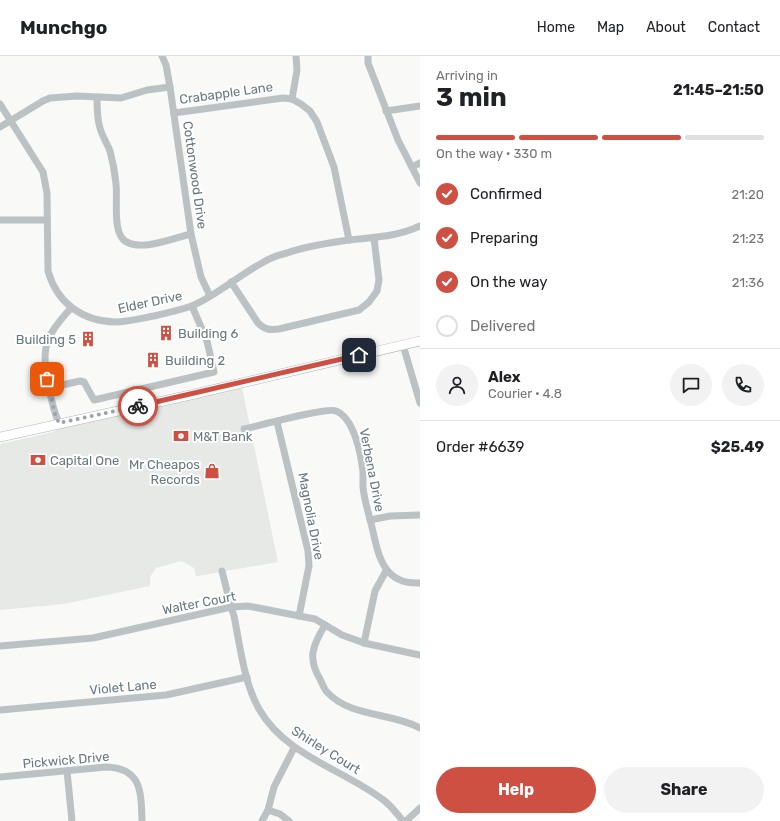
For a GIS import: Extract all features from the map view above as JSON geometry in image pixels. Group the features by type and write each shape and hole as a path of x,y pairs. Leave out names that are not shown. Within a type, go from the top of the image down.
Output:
{"main road":[{"path":"0,437 186,396 420,340"}],"street":[{"name":"Cottonwood Drive","path":"162,56 166,65 170,87 191,234 201,277 210,296"},
{"path":"292,99 297,70 296,56"},
{"path":"368,56 368,63 386,111 398,140 420,183"},
{"path":"0,127 50,98 77,96 120,98 147,90 170,87"},
{"path":"97,98 100,129 109,150 113,166 119,232 124,240 138,245 152,244 191,234"},
{"name":"Crabapple Lane","path":"174,113 275,98 292,99 310,111 317,122 334,167 349,240"},
{"name":"Elder Drive","path":"0,104 43,172 47,193 46,220 48,271 51,283 59,296 71,308 92,319 116,322 139,319 192,306 262,262 288,252 349,240 392,236 420,226"},
{"path":"386,111 420,106"},
{"path":"412,167 420,163"},
{"path":"0,220 46,220"},
{"path":"231,282 263,329 270,330 332,318 359,310 370,302 377,291 379,280 374,238"},
{"path":"49,388 80,381 84,382 94,400 214,372 207,342 192,306"},
{"path":"59,423 55,414 44,370 45,348 52,332 71,308"},
{"path":"403,345 420,403"},
{"name":"Verbena Drive","path":"244,429 322,411 335,410 345,417 352,426 361,462 363,488 378,556 386,571"},
{"name":"Magnolia Drive","path":"277,422 308,552 309,566 298,616"},
{"path":"370,520 390,516 420,515"},
{"name":"Shirley Court","path":"222,571 234,616 247,677 259,710 275,731 294,748 383,800 403,821"},
{"path":"364,643 375,591 386,571 400,580 412,584 420,583"},
{"name":"Walter Court","path":"0,646 94,638 231,607 248,606 315,619 342,635 364,643 420,655"},
{"path":"325,626 316,640 312,653 313,665 327,692 341,704 360,711 406,721 420,728"},
{"name":"Violet Lane","path":"0,710 166,695 247,677"},
{"path":"262,821 268,810 274,787 294,748"},
{"name":"Pickwick Drive","path":"0,777 106,767 122,769 131,774 139,788 142,821"},
{"path":"67,771 72,821"},
{"path":"406,821 420,808"},
{"path":"268,810 280,814 289,821"}],"shaded area":[{"path":"241,383 278,562 196,576 194,568 181,561 156,568 150,577 150,586 64,604 0,610 0,444 53,432 72,420"}],"way so far":[{"path":"47,379 55,414 59,423 138,406"}],"place":[{"name":"Building 6","path":"166,333"},
{"name":"Building 5","path":"88,339"},
{"name":"Building 2","path":"153,360"},
{"name":"M&T Bank","path":"181,436"},
{"name":"Capital One","path":"38,460"},
{"name":"Mr Cheapos Records","path":"212,471"}],"route":[{"path":"138,406 359,355"}]}
